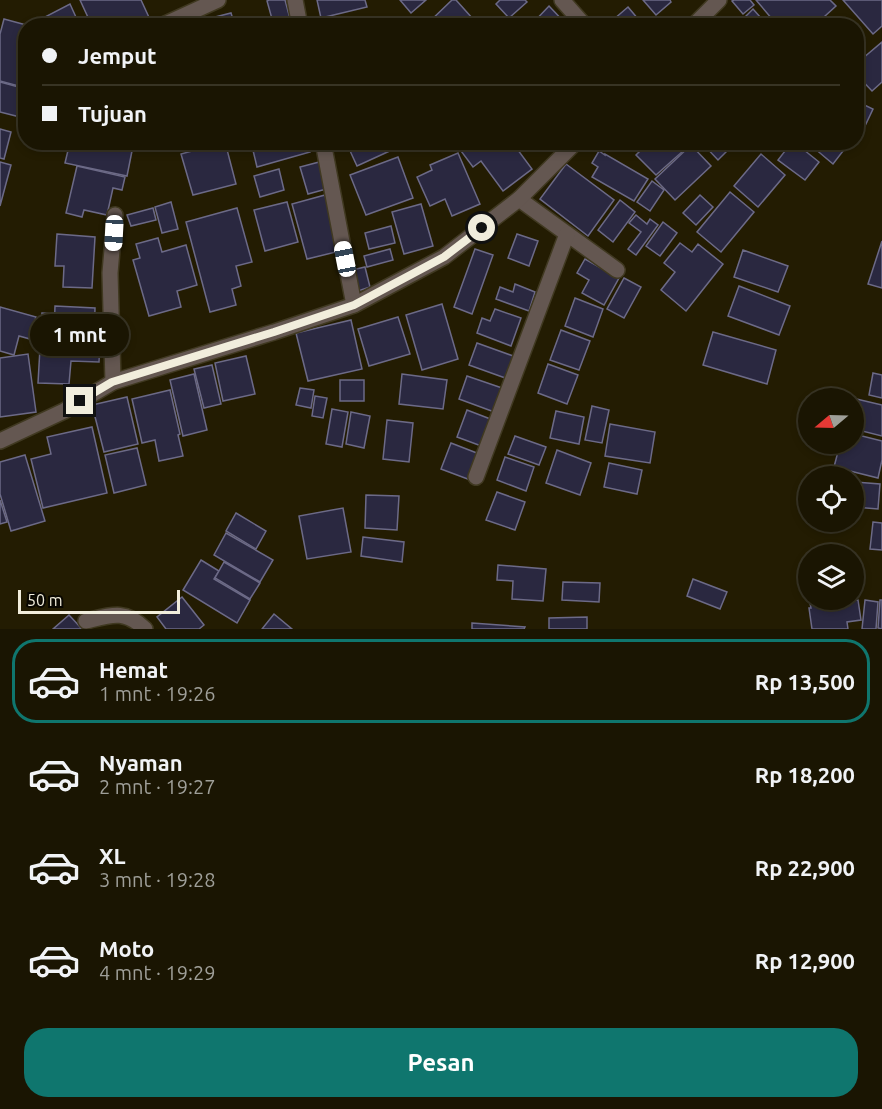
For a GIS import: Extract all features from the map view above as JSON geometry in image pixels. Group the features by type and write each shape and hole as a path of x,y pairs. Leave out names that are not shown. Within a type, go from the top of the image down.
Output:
{"street":[{"path":"179,18 218,0"},
{"path":"295,0 298,18"},
{"path":"562,0 578,18"},
{"path":"701,18 719,0"},
{"path":"325,150 354,305"},
{"path":"0,441 64,411 112,382 354,305 444,257 519,199 568,150"},
{"path":"519,199 617,270"},
{"path":"112,382 110,273 114,215"},
{"path":"476,477 567,234"},
{"path":"86,621 124,615 136,620 145,629"}],"building":[{"path":"80,0 141,0 149,18 88,18"},
{"path":"285,0 290,18 272,18 267,1"},
{"path":"317,0 365,0 367,7 321,18"},
{"path":"400,0 426,0 411,13"},
{"path":"452,0 456,0 472,18 433,18"},
{"path":"500,0 525,0 527,2 509,18 496,4"},
{"path":"643,0 670,0 671,2 656,15"},
{"path":"750,0 754,5 743,14 732,1"},
{"path":"756,0 830,0 836,6 823,18 771,18"},
{"path":"843,0 882,0 882,26 873,34 864,24 864,18 859,18"},
{"path":"70,4 76,18 43,18"},
{"path":"549,6 560,18 538,18"},
{"path":"628,7 637,18 615,18"},
{"path":"753,9 761,18 744,18"},
{"path":"231,13 233,18 211,18"},
{"path":"4,19 18,23 18,86 0,81 0,34"},
{"path":"882,42 882,82 872,91 864,82 864,57"},
{"path":"0,82 18,87 18,116 0,112"},
{"path":"864,105 873,109 864,125"},
{"path":"0,129 11,132 4,159 0,158"},
{"path":"68,150 132,151 127,176 65,163"},
{"path":"196,150 227,150 236,184 193,195 181,154"},
{"path":"253,150 309,150 310,152 257,167"},
{"path":"350,150 392,150 357,166"},
{"path":"518,150 532,169 503,191 481,161 473,167 461,151"},
{"path":"641,150 683,151 656,175 636,155"},
{"path":"686,150 696,150 711,166 675,200 655,179"},
{"path":"709,150 728,150 718,160"},
{"path":"786,150 804,150 819,162 805,180 778,160"},
{"path":"816,150 844,150 833,164"},
{"path":"599,151 648,179 634,201 592,177 598,167 592,163"},
{"path":"458,153 480,204 452,216 445,199 430,206 417,177 432,170 430,165"},
{"path":"761,154 785,175 758,207 734,186"},
{"path":"398,157 413,198 366,215 350,175"},
{"path":"323,161 330,188 308,194 300,167"},
{"path":"0,162 11,165 0,206"},
{"path":"566,164 614,200 588,236 540,199"},
{"path":"77,166 125,177 122,190 113,188 107,215 84,210 82,217 66,213"},
{"path":"279,169 284,190 260,197 254,176"},
{"path":"652,181 664,190 650,211 637,202"},
{"path":"730,192 754,212 721,252 697,232"},
{"path":"325,195 340,251 307,259 292,204"},
{"path":"700,195 713,207 696,225 683,213"},
{"path":"620,200 635,212 613,242 598,230"},
{"path":"171,202 178,229 162,233 155,207"},
{"path":"287,202 298,242 265,251 254,210"},
{"path":"421,204 433,246 404,254 392,212"},
{"path":"153,208 156,220 131,226 127,215"},
{"path":"237,208 252,262 236,266 241,286 232,289 236,305 210,312 186,222"},
{"path":"636,215 647,224 650,219 658,225 636,255 628,249 641,232 629,223"},
{"path":"663,222 677,233 660,256 646,246"},
{"path":"391,226 395,243 369,249 365,233"},
{"path":"57,234 95,237 92,288 63,287 64,266 55,266"},
{"path":"517,234 538,241 529,266 508,258"},
{"path":"158,238 162,252 186,245 197,285 177,291 181,307 149,316 133,260 140,258 136,244"},
{"path":"882,241 882,288 868,284"},
{"path":"680,243 692,252 698,244 723,264 686,311 661,290 675,272 664,263"},
{"path":"390,249 393,260 367,267 364,256"},
{"path":"475,249 493,255 472,314 454,307"},
{"path":"743,250 788,266 778,292 734,277"},
{"path":"585,259 619,278 604,305 582,293 589,280 577,273"},
{"path":"365,267 370,287 358,291 352,270"},
{"path":"624,278 641,287 624,318 607,309"},
{"path":"515,284 535,292 529,311 496,299 500,287 513,292"},
{"path":"739,286 790,306 779,335 728,316"},
{"path":"575,298 603,309 593,337 565,326"},
{"path":"442,304 458,359 422,370 406,315"},
{"path":"55,306 95,308 94,340 73,338 73,334 54,333"},
{"path":"0,307 36,317 30,339 19,336 14,355 0,351"},
{"path":"495,309 521,318 511,346 477,333 482,318 490,321"},
{"path":"42,313 54,314 53,334 72,335 72,339 100,341 99,362 71,361 69,384 38,383"},
{"path":"398,317 410,354 369,366 358,329"},
{"path":"351,320 362,369 308,381 296,333"},
{"path":"561,330 590,341 579,370 550,360"},
{"path":"713,332 776,350 767,384 703,365"},
{"path":"477,343 516,357 508,379 469,365"},
{"path":"28,354 36,412 0,417 0,358"},
{"path":"246,356 255,394 223,401 215,363"},
{"path":"548,364 578,375 567,404 538,393"},
{"path":"212,365 221,404 204,408 194,369"},
{"path":"873,373 882,375 882,398 869,395"},
{"path":"194,374 207,430 183,436 170,380"},
{"path":"402,374 447,380 443,409 399,404"},
{"path":"467,376 505,389 497,413 459,399"},
{"path":"340,380 364,380 364,401 340,401"},
{"path":"300,388 314,390 311,408 296,405"},
{"path":"170,390 183,456 159,461 155,440 142,443 132,399"},
{"path":"315,396 327,398 323,418 312,416"},
{"path":"127,397 138,444 104,452 92,405"},
{"path":"864,401 882,405 882,436 864,432"},
{"path":"592,406 609,410 602,443 585,440"},
{"path":"332,409 348,412 342,447 326,444"},
{"path":"467,410 493,420 484,447 457,437"},
{"path":"556,411 584,417 579,444 550,438"},
{"path":"351,412 370,416 364,448 346,444"},
{"path":"387,420 413,423 409,462 383,459"},
{"path":"610,424 655,432 650,463 605,456"},
{"path":"92,427 107,493 43,508 31,459 51,454 47,437"},
{"path":"515,436 546,447 539,465 508,454"},
{"path":"864,436 882,441 882,460 878,478 864,474 864,466 834,466 837,454 864,454"},
{"path":"451,443 482,455 473,481 441,469"},
{"path":"137,448 146,485 114,493 105,455"},
{"path":"557,450 591,463 580,495 546,483"},
{"path":"25,455 45,521 11,531 0,494 0,462"},
{"path":"505,457 534,467 526,491 497,480"},
{"path":"609,463 642,470 637,494 604,487"},
{"path":"864,483 880,484 878,509 864,508"},
{"path":"497,492 525,502 515,530 486,520"},
{"path":"366,495 399,496 397,530 365,528"},
{"path":"0,500 7,522 0,524"},
{"path":"343,508 351,552 307,559 299,516"},
{"path":"236,513 266,531 256,549 226,531"},
{"path":"873,522 882,523 882,550 870,549"},
{"path":"226,533 273,560 260,582 214,555"},
{"path":"363,537 404,542 402,562 361,556"},
{"path":"201,560 219,571 214,579 250,600 237,623 183,590"},
{"path":"224,562 260,583 250,599 215,578"},
{"path":"498,565 546,569 543,601 512,599 513,581 497,580"},
{"path":"693,579 727,592 720,609 687,596"},
{"path":"563,582 600,583 599,602 562,600"},
{"path":"182,597 204,625 199,629 166,629 157,617"},
{"path":"865,600 878,602 876,629 862,629"},
{"path":"880,600 882,600 882,629 878,628"},
{"path":"809,610 860,610 861,620 847,622 848,629 812,629"},
{"path":"274,614 292,629 262,629"},
{"path":"69,615 82,629 53,629"},
{"path":"587,617 587,629 549,629 549,618"},
{"path":"472,623 525,627 524,629 472,629"}],"route":[{"path":"80,401 112,382 354,305 444,257 482,228"}]}
